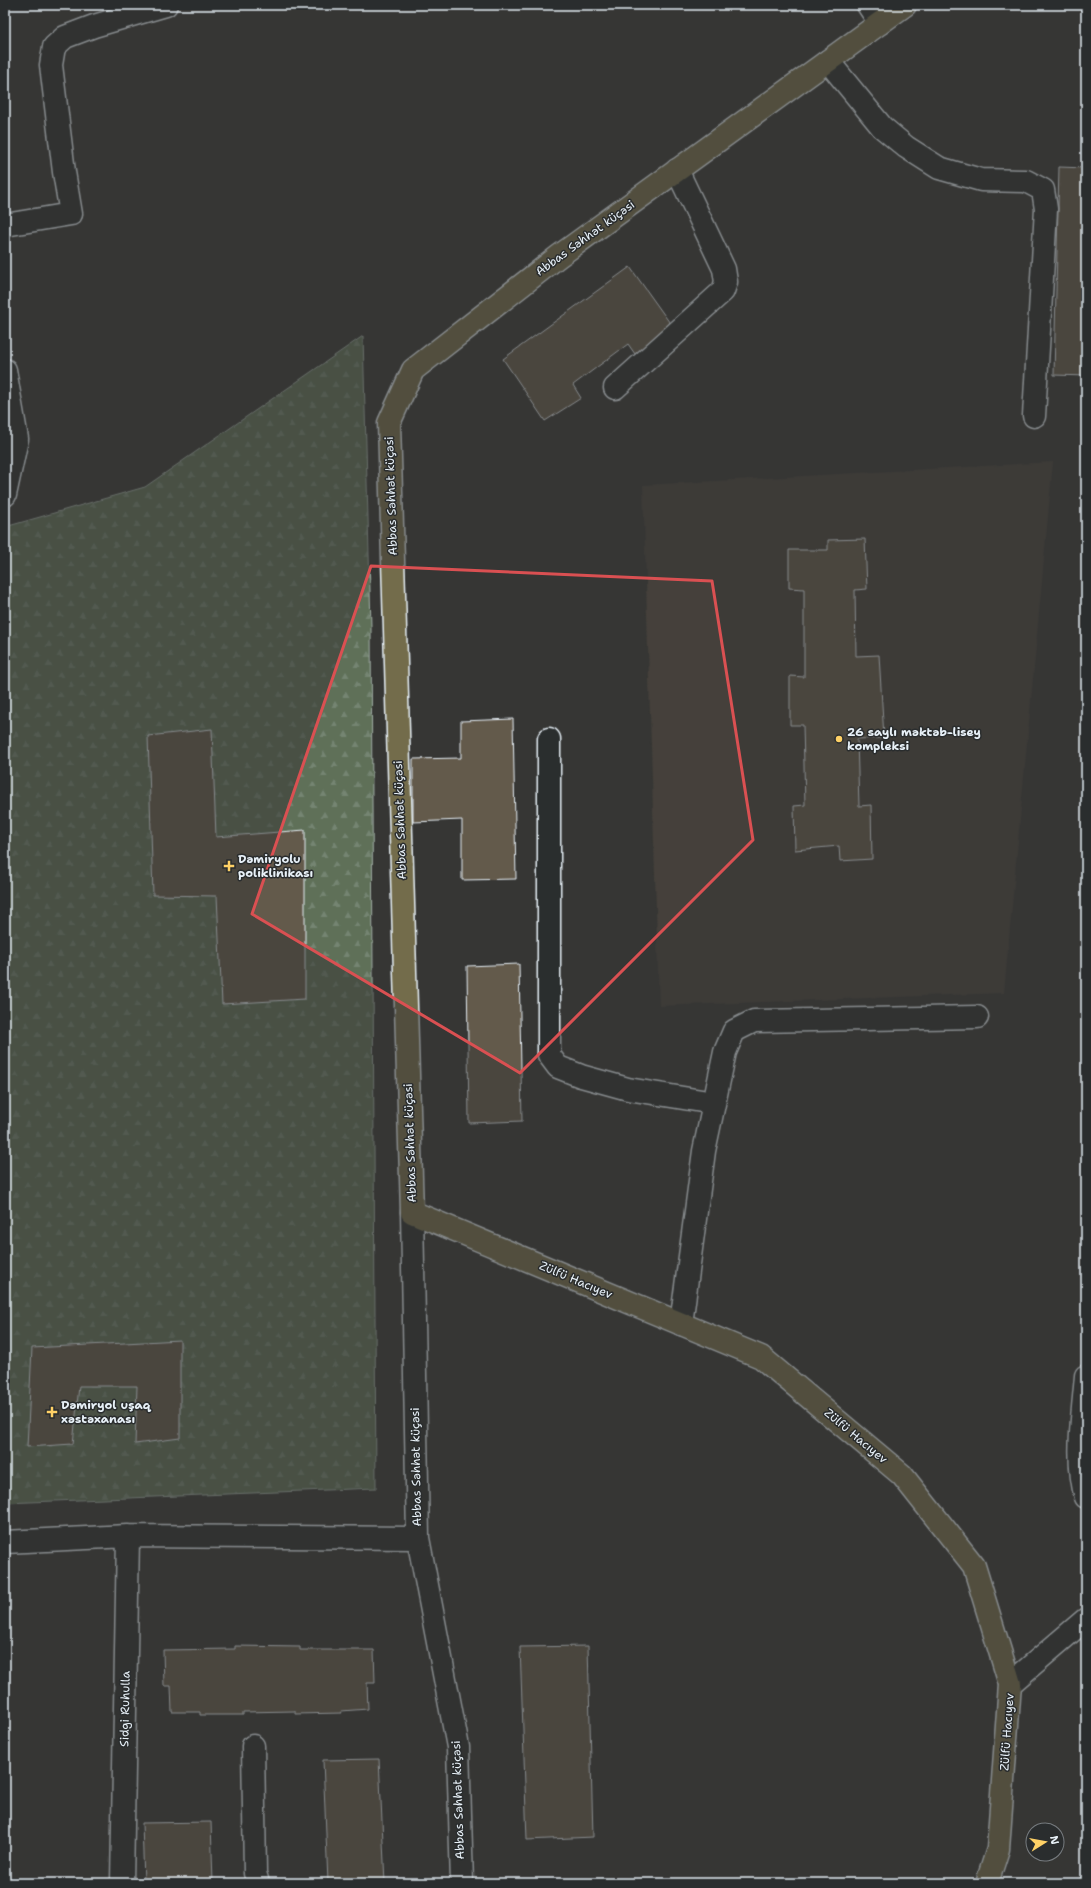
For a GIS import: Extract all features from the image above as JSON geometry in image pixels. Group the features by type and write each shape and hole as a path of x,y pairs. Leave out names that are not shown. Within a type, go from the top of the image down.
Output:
{"main road":[{"name":"Abbas Səhhət küçəsi","path":"412,1212 389,424 413,370 559,256 905,5"},
{"name":"Zülfü Hacıyev","path":"412,1212 761,1357 902,1475 974,1566 1010,1684 998,1849 987,1883"}],"street":[{"path":"5,225 71,214 64,172 51,65 54,47 65,37 94,26 166,5"},
{"path":"868,5 880,23"},
{"path":"828,61 882,127 906,147 939,168 981,180 1026,180 1043,190 1046,209 1034,416"},
{"path":"615,388 723,291 726,282 724,269 678,170"},
{"path":"5,370 17,439 6,495"},
{"path":"549,739 549,1055 558,1067 588,1078 628,1089 714,1104"},
{"path":"681,1324 704,1151 724,1052 734,1030 754,1021 977,1017"},
{"name":"Abbas Səhhət küçəsi","path":"412,1212 418,1538 458,1747 462,1883"},
{"path":"1086,1376 1082,1420 1081,1482 1086,1497"},
{"path":"5,1542 128,1536 418,1538"},
{"name":"Sidgi Ruhulla","path":"122,1883 128,1536"},
{"path":"1010,1684 1086,1619"},
{"path":"253,1746 255,1873 258,1883"}],"highlighted area":[{"path":"371,566 712,581 753,840 520,1073 252,914"}],"shaded area":[{"name":"26 saylı məktəb-lisey kompleksi","path":"1053,462 1004,993 659,1006 643,485"}],"green space":[{"path":"363,336 371,627 376,1488 5,1503 5,527 145,487"}],"building":[{"path":"1059,167 1086,168 1086,376 1054,375"},
{"path":"630,267 672,326 635,354 628,344 573,385 581,398 545,421 503,359"},
{"path":"865,539 867,589 855,590 856,656 879,655 884,738 857,739 859,806 871,805 872,859 840,861 839,846 795,850 794,806 805,805 803,725 790,725 790,676 804,677 804,589 789,588 789,550 828,550 828,540"},
{"path":"513,719 516,879 462,880 462,820 413,822 413,759 461,758 461,721"},
{"name":"Dəmiryolu poliklinikası","path":"212,729 216,837 305,830 305,999 222,1004 217,896 153,895 148,736"},
{"path":"519,964 522,1121 469,1123 467,966"},
{"name":"Dəmiryol uşaq xəstəxanası","path":"180,1340 180,1438 135,1444 137,1386 79,1386 73,1444 27,1447 32,1348"},
{"path":"235,1646 300,1647 300,1650 374,1650 375,1683 367,1683 368,1709 341,1711 342,1713 295,1714 295,1711 243,1712 243,1715 200,1715 200,1712 172,1712 171,1686 164,1686 163,1650 235,1649"},
{"path":"588,1646 593,1837 527,1840 520,1647"},
{"path":"379,1759 385,1883 328,1883 323,1760"},
{"path":"211,1822 213,1883 144,1883 142,1823"}],"place":[{"name":"26 saylı məktəb-lisey kompleksi","path":"839,739"},
{"name":"Dəmiryolu poliklinikası","path":"229,866"},
{"name":"Dəmiryol uşaq xəstəxanası","path":"52,1412"}]}
